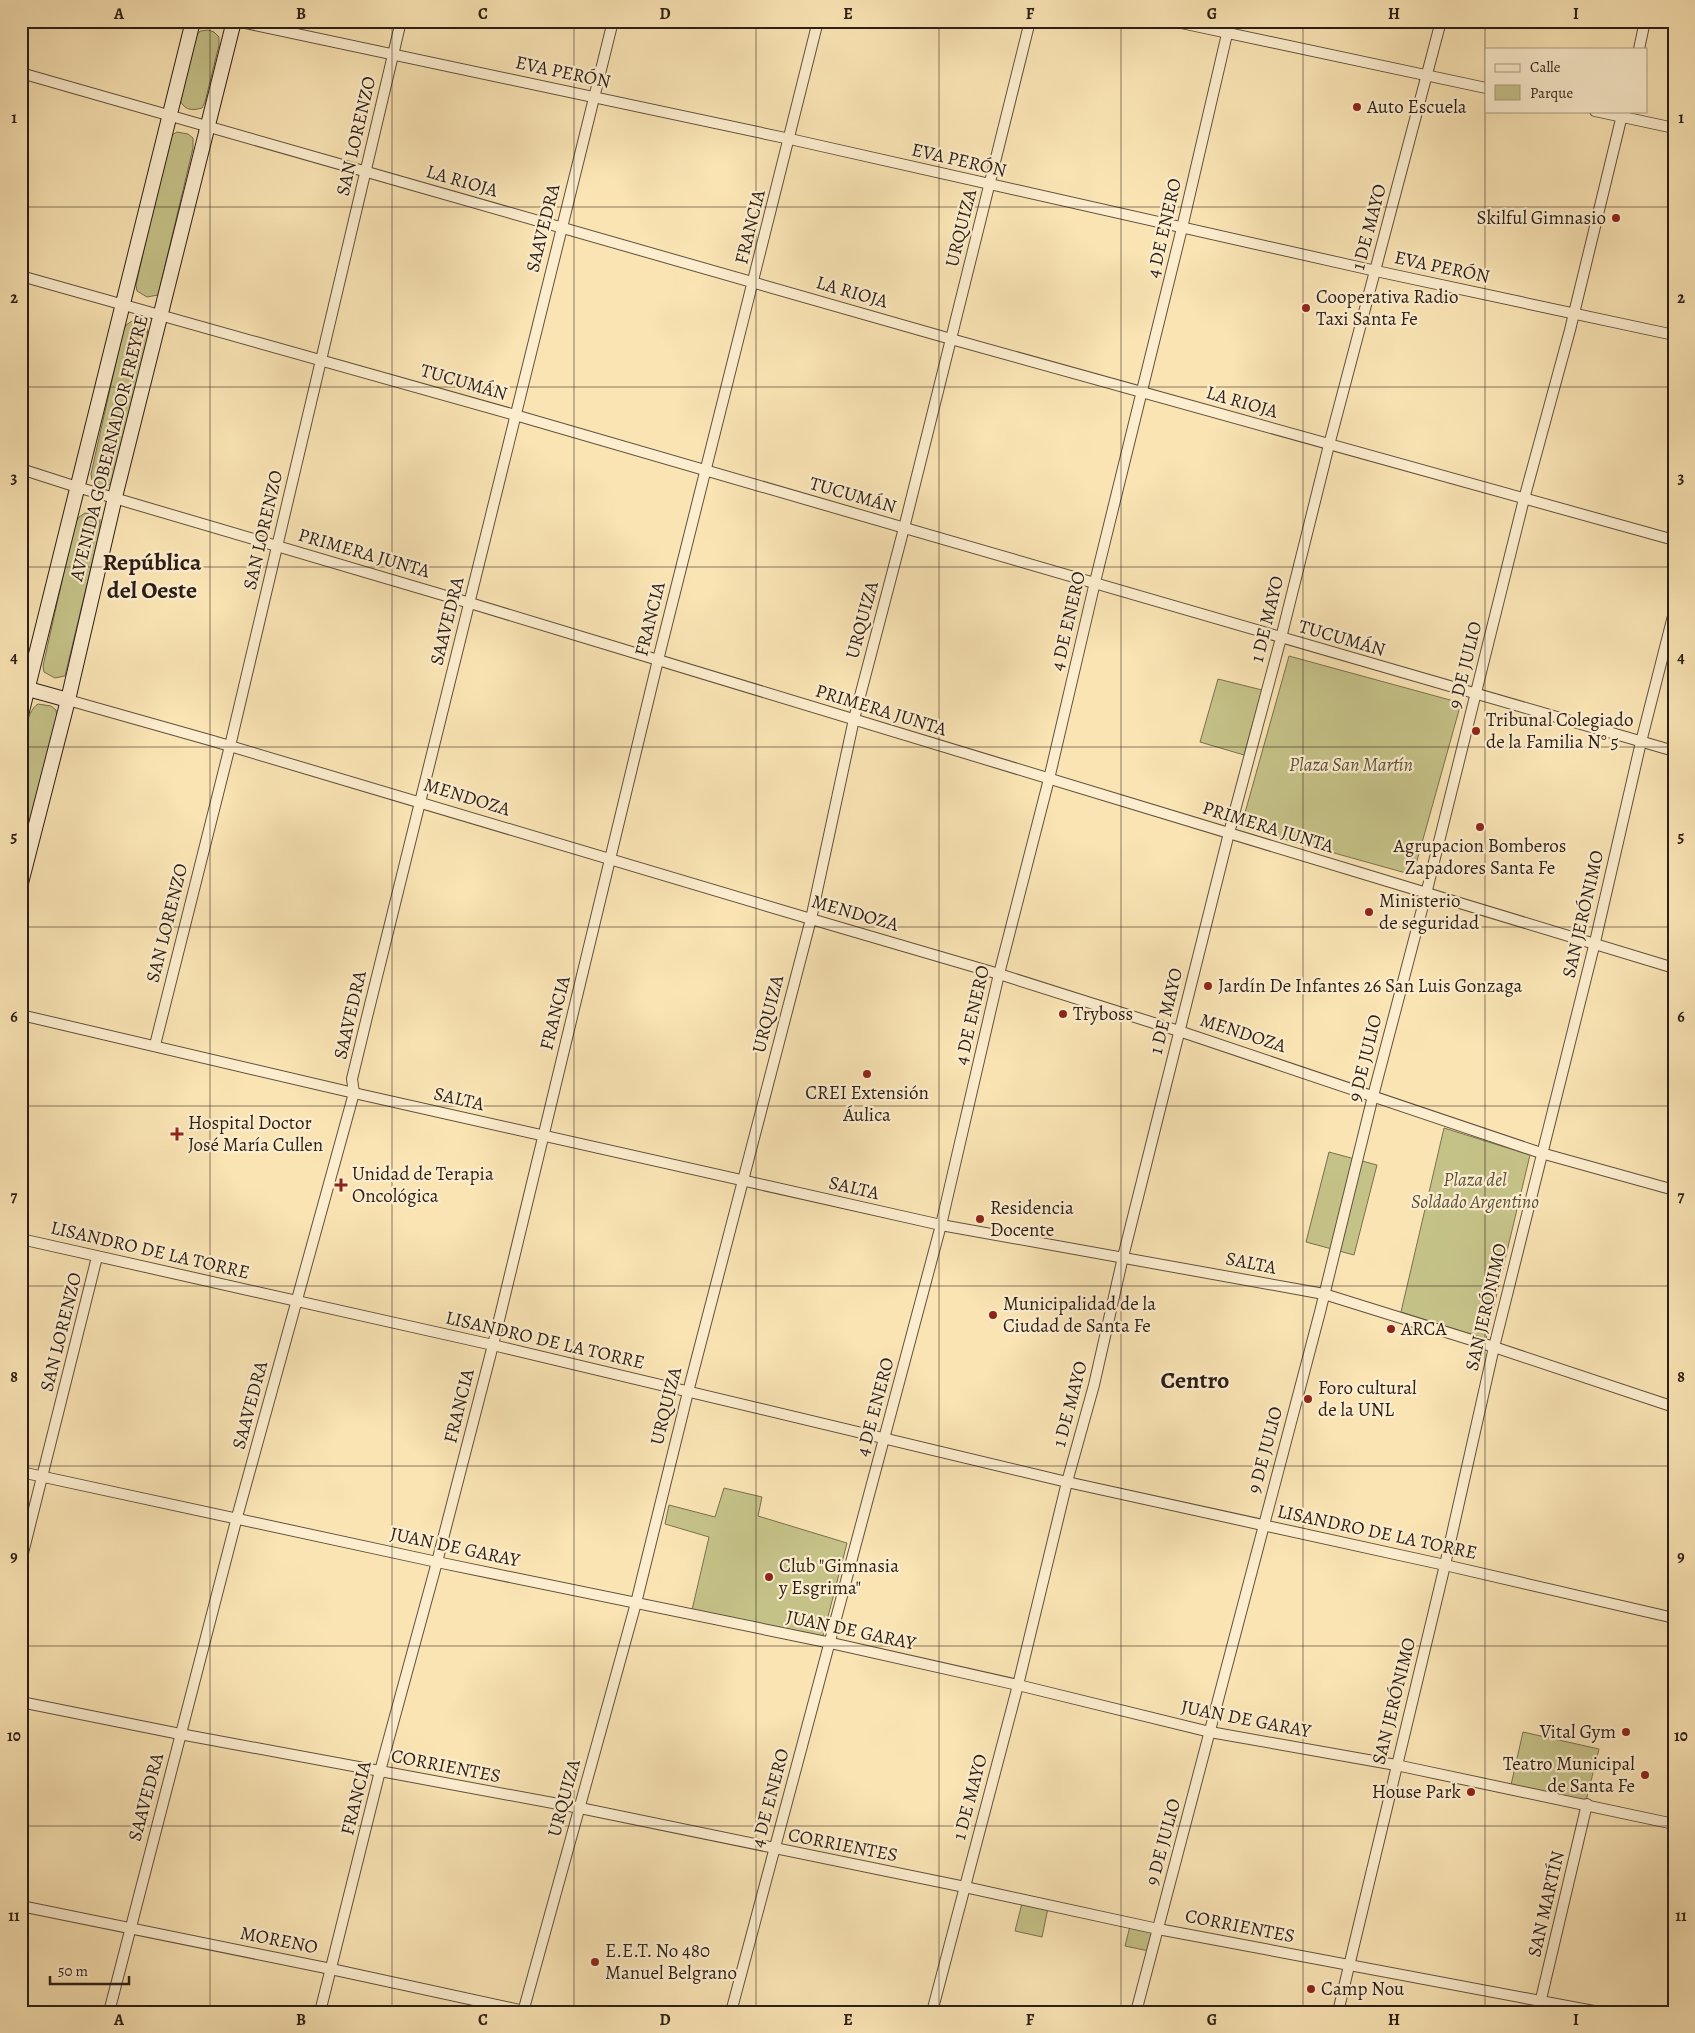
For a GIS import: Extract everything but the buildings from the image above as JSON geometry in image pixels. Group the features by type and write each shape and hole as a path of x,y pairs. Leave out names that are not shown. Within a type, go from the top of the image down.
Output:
{"main road":[{"name":"AVENIDA GOBERNADOR FREYRE","path":"21,714 24,688 77,487 193,21"},
{"name":"AVENIDA GOBERNADOR FREYRE","path":"21,883 68,700 115,497 235,21"},
{"name":"MENDOZA","path":"24,688 68,700"}],"street":[{"name":"EVA PERÓN","path":"235,21 790,139 1376,272 1674,334"},
{"name":"SAN LORENZO","path":"155,1045 230,746 401,21"},
{"name":"SAAVEDRA","path":"108,2012 237,1517 354,1093 352,1079 613,21"},
{"name":"FRANCIA","path":"320,2012 380,1772 493,1345 658,660 818,21"},
{"name":"URQUIZA","path":"526,2011 636,1603 688,1392 811,919 854,719 904,528 1030,21"},
{"path":"1172,21 1485,88"},
{"name":"4 DE ENERO","path":"732,2012 941,1225 999,974 1049,780 1230,21"},
{"name":"1 DE MAYO","path":"932,2012 1018,1685 1066,1482 1094,1385 1123,1257 1229,834 1441,21"},
{"path":"1639,48 1645,21"},
{"name":"LA RIOJA","path":"21,73 951,339 1674,540"},
{"path":"1604,112 1623,114 1674,128"},
{"name":"9 DE JULIO","path":"1136,2012 1324,1294 1524,498 1623,114"},
{"name":"TUCUMÁN","path":"21,276 515,415 1095,582 1475,695 1674,751"},
{"name":"PRIMERA JUNTA","path":"21,469 854,719 1426,894 1595,942 1674,968"},
{"name":"SAN JERÓNIMO","path":"1338,2012 1445,1565 1494,1348 1595,942 1641,742 1674,612"},
{"name":"MENDOZA","path":"68,700 230,746 999,974 1542,1153 1674,1190"},
{"name":"SALTA","path":"21,1015 354,1093 941,1225 1324,1294 1674,1407"},
{"name":"LISANDRO DE LA TORRE","path":"21,1239 493,1345 1066,1482 1445,1565 1674,1618"},
{"name":"SAN LORENZO","path":"21,1560 44,1476 97,1257"},
{"name":"JUAN DE GARAY","path":"21,1472 237,1517 437,1562 831,1643 1018,1685 1210,1732 1396,1765 1587,1804 1674,1824"},
{"name":"CORRIENTES","path":"21,1702 380,1772 580,1808 965,1887 1158,1929 1599,2012"},
{"name":"SAN MARTÍN","path":"1538,2012 1587,1804"},
{"name":"MORENO","path":"21,1906 526,2011"}],"green space":[{"path":"208,30 214,32 219,37 219,45 205,102 202,108 189,109 180,100 194,39 200,31"},
{"path":"177,132 188,134 193,138 193,148 158,295 147,297 137,291 136,285 168,142 172,135"},
{"path":"132,321 143,323 147,327 148,337 113,484 102,486 92,480 91,474 123,331 126,325"},
{"path":"85,513 95,515 100,519 100,530 65,676 55,678 44,672 43,666 75,523"},
{"name":"Plaza San Martín","path":"1289,656 1461,703 1413,875 1241,827"},
{"path":"1218,679 1262,690 1244,755 1200,742"},
{"path":"38,704 51,706 56,710 57,718 21,856 20,775 22,751 30,713"},
{"name":"Plaza del Soldado Argentino","path":"1444,1128 1530,1155 1486,1339 1401,1312"},
{"path":"1329,1152 1377,1165 1354,1255 1306,1242"},
{"name":"Club \"Gimnasia y Esgrima\"","path":"724,1488 762,1497 758,1516 847,1543 823,1636 692,1610 709,1537 665,1524 669,1505 715,1517"},
{"path":"1523,1732 1599,1749 1586,1801 1511,1785"},
{"path":"1022,1903 1048,1908 1042,1937 1015,1931"},
{"path":"1130,1926 1154,1931 1149,1951 1125,1946"}],"place":[{"name":"Auto Escuela","path":"1357,107"},
{"name":"Skilful Gimnasio","path":"1616,218"},
{"name":"Cooperativa Radio Taxi Santa Fe","path":"1306,308"},
{"name":"Tribunal Colegiado de la Familia N° 5","path":"1476,731"},
{"name":"Agrupacion Bomberos Zapadores Santa Fe","path":"1480,827"},
{"name":"Ministerio de seguridad","path":"1369,912"},
{"name":"Jardín De Infantes 26 San Luis Gonzaga","path":"1208,986"},
{"name":"Tryboss","path":"1063,1014"},
{"name":"CREI Extensión Áulica","path":"867,1074"},
{"name":"Hospital Doctor José María Cullen","path":"177,1134"},
{"name":"Unidad de Terapia Oncológica","path":"341,1185"},
{"name":"Residencia Docente","path":"980,1219"},
{"name":"Municipalidad de la Ciudad de Santa Fe","path":"993,1315"},
{"name":"ARCA","path":"1391,1329"},
{"name":"Foro cultural de la UNL","path":"1308,1399"},
{"name":"Club \"Gimnasia y Esgrima\"","path":"769,1577"},
{"name":"Vital Gym","path":"1626,1732"},
{"name":"Teatro Municipal de Santa Fe","path":"1645,1775"},
{"name":"House Park","path":"1471,1792"},
{"name":"E.E.T. No 480 Manuel Belgrano","path":"595,1962"},
{"name":"Camp Nou","path":"1311,1989"}],"district":[{"name":"República del Oeste","path":"152,576"},
{"name":"Centro","path":"1195,1380"}]}
